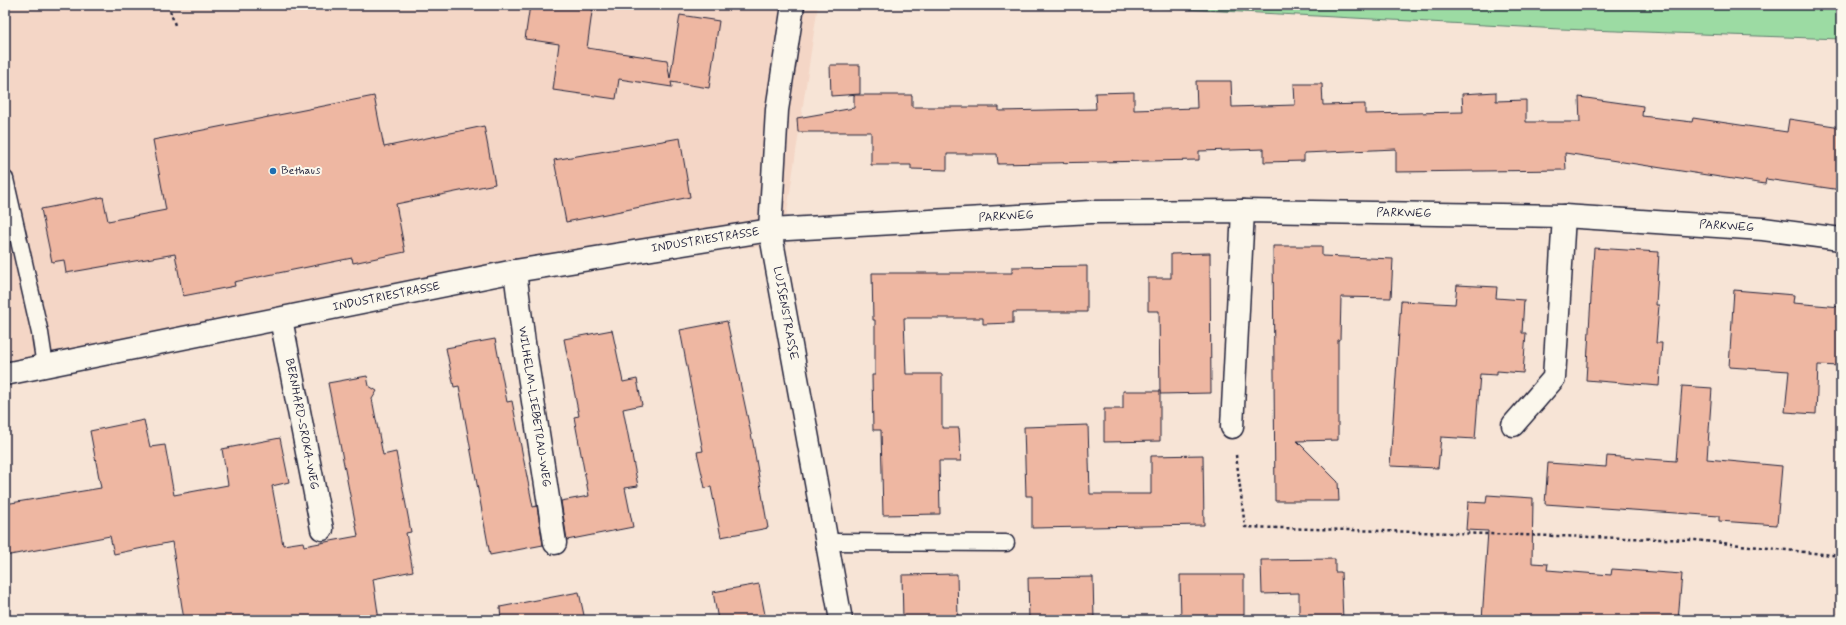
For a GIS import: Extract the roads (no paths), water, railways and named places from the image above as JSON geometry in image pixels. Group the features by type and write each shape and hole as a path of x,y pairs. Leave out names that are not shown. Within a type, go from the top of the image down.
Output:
{"street":[{"name":"LUISENSTRASSE","path":"793,5 777,110 770,230 841,620"},
{"name":"PARKWEG","path":"770,230 1091,212 1243,211 1564,216 1763,229 1841,240"},
{"path":"1232,427 1243,211"},
{"path":"1513,425 1554,378 1564,216"},
{"name":"INDUSTRIESTRASSE","path":"5,374 515,271 770,230"},
{"name":"WILHELM-LIEBETRAU-WEG","path":"515,271 524,343 555,543"},
{"name":"BERNHARD-SROKA-WEG","path":"281,319 322,529"}],"lane":[{"path":"5,179 40,333 45,366"},
{"path":"828,542 1006,543"}],"place":[{"name":"Bethaus","path":"273,171"}]}
